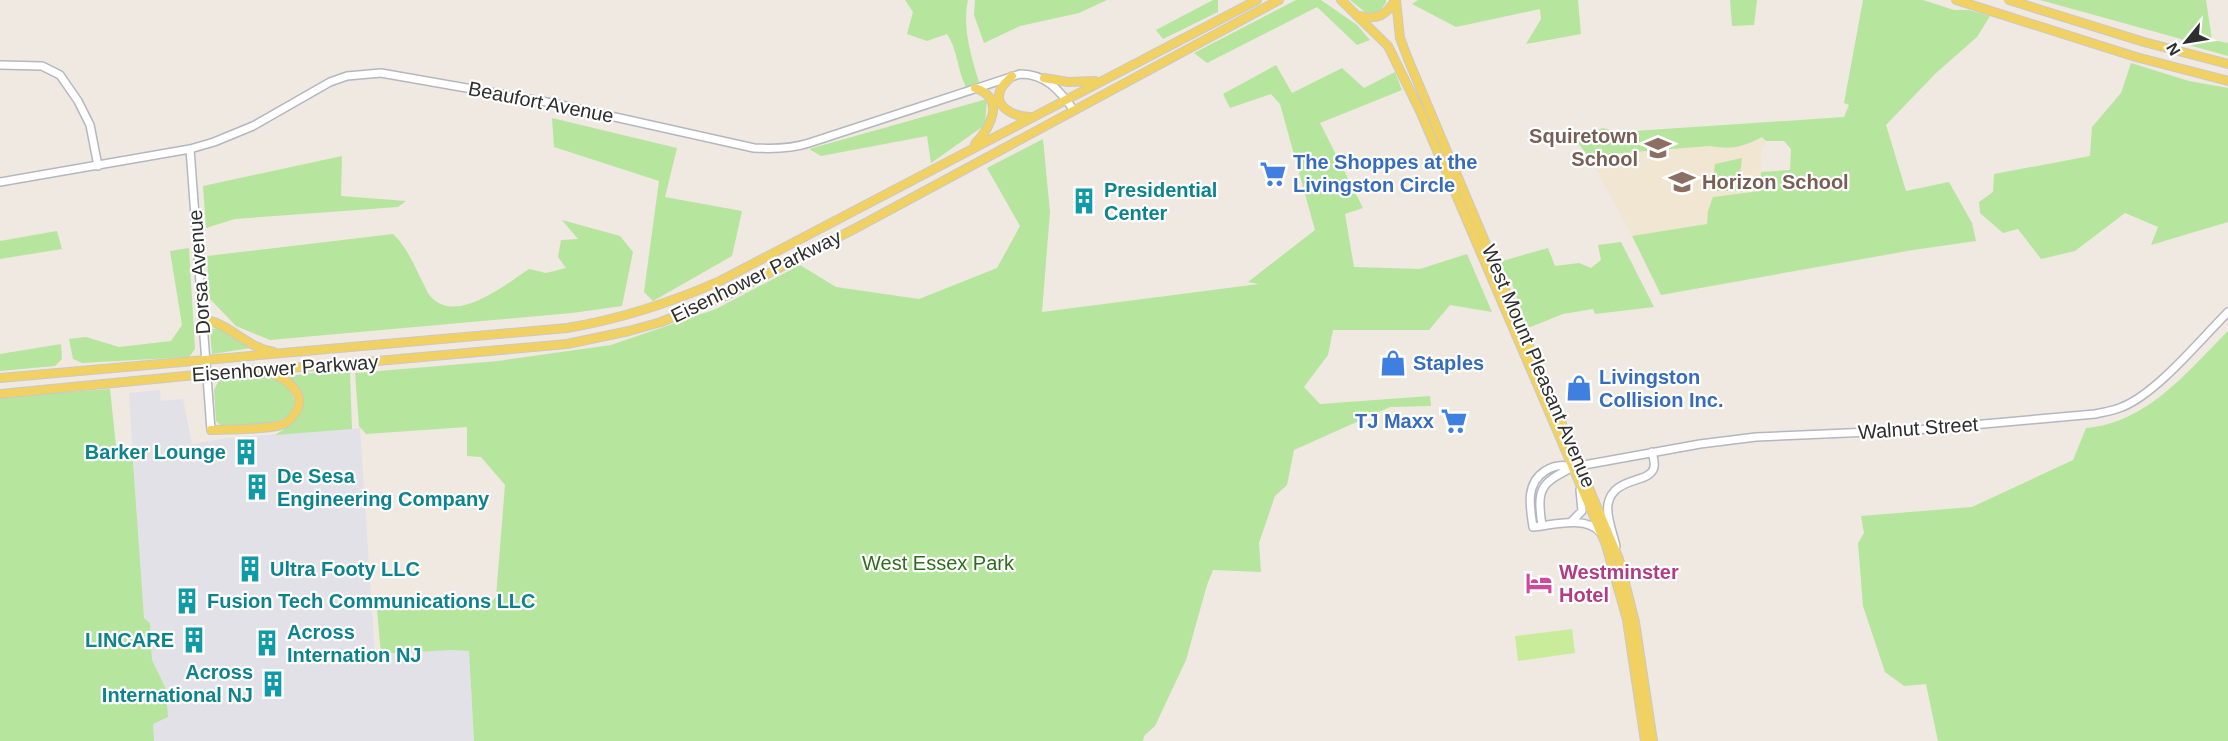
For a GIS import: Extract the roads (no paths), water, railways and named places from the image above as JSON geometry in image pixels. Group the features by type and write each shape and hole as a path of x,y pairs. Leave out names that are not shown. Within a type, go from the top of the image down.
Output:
{"main road":[{"name":"Eisenhower Parkway","path":"0,378 567,328 657,307 720,281 1257,0"},
{"name":"Eisenhower Parkway","path":"0,394 206,374 567,344 629,332 662,322 727,295 858,227 1280,0"},
{"name":"West Mount Pleasant Avenue","path":"1331,0 1344,3 1388,46 1407,82 1577,469 1619,559 1635,622 1653,741"},
{"path":"1359,16 1371,19 1378,17 1390,9 1395,0"},
{"name":"West Mount Pleasant Avenue","path":"1395,0 1400,38 1408,59 1577,469 1609,554 1625,612 1645,741"},
{"path":"1956,0 2136,57 2228,81"},
{"path":"2009,0 2144,42 2228,64"},
{"path":"1012,76 998,95 1001,104 1008,112 1020,117 1031,117"},
{"path":"1044,78 1068,82 1103,80"},
{"path":"968,150 983,135 993,116 989,97 975,88"},
{"path":"202,319 225,326 260,348 284,353"},
{"path":"210,430 276,426 286,423 294,414 299,406 300,398 288,381 275,374 257,370"}],"street":[{"path":"0,65 42,66 60,75 78,101 90,125 98,166"},
{"name":"Beaufort Avenue","path":"0,182 190,149 214,142 253,126 330,82 364,73 409,76 552,103 754,148 773,149 809,143 1012,76 1028,74 1044,78"},
{"path":"1044,78 1074,109"},
{"name":"Dorsa Avenue","path":"190,149 210,430"},
{"name":"Walnut Street","path":"1577,469 1562,465 1550,468 1535,480 1530,497 1533,527 1542,526 1539,500 1542,488 1555,476 1652,452 1756,437 1916,429 2109,411 2135,400 2157,383 2228,312"},
{"path":"1619,559 1608,513 1608,503 1618,487 1651,472 1654,466 1652,452"},
{"path":"1569,523 1577,518 1583,507 1577,469"},
{"path":"1542,526 1569,523 1590,525 1601,534"}],"place":[{"name":"Squiretown School","path":"1658,148"},
{"name":"The Shoppes at the Livingston Circle","path":"1273,174"},
{"name":"Horizon School","path":"1682,182"},
{"name":"Presidential Center","path":"1084,201"},
{"name":"Staples","path":"1393,363"},
{"name":"Livingston Collision Inc.","path":"1579,388"},
{"name":"TJ Maxx","path":"1454,421"},
{"name":"Barker Lounge","path":"246,452"},
{"name":"De Sesa Engineering Company","path":"257,487"},
{"name":"Ultra Footy LLC","path":"250,569"},
{"name":"Westminster Hotel","path":"1539,583"},
{"name":"Fusion Tech Communications LLC","path":"187,601"},
{"name":"LINCARE","path":"194,640"},
{"name":"Across Internation NJ","path":"267,643"},
{"name":"Across International NJ","path":"273,684"}],"park label":[{"name":"West Essex Park","path":"938,563"}]}
